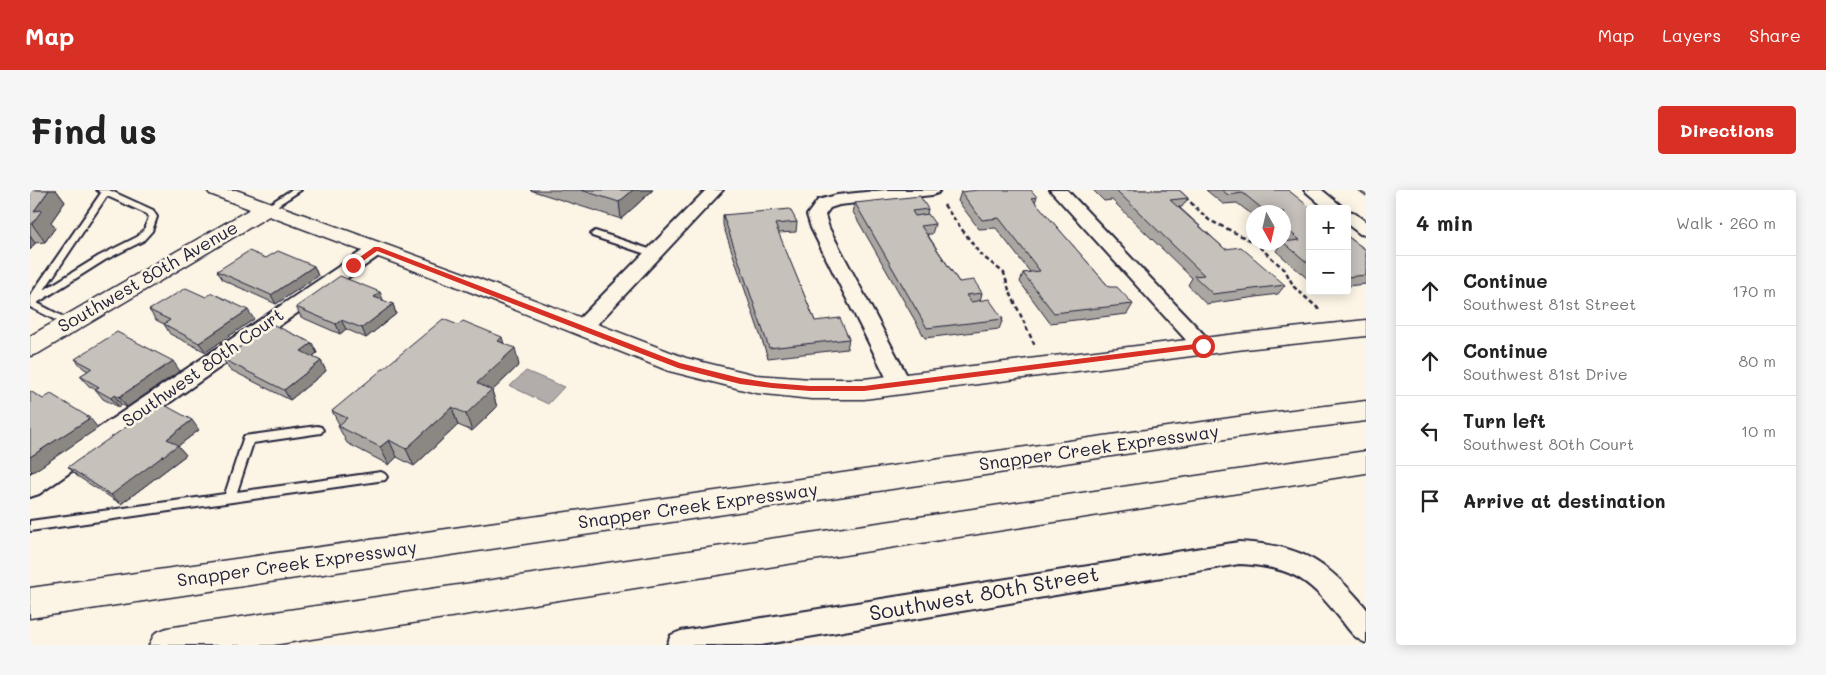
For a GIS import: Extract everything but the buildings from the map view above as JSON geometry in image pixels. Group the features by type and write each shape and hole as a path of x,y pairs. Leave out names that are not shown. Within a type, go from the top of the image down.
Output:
{"main road":[{"path":"217,190 583,327 678,365 740,381 819,389 901,385 1203,346 1366,328"},
{"name":"Southwest 80th Avenue","path":"30,347 266,209"},
{"name":"Snapper Creek Expressway","path":"30,603 1242,427 1366,411"},
{"path":"167,645 1366,462"}],"street":[{"path":"583,327 716,190"},
{"path":"1058,190 1203,346"},
{"path":"1312,190 1332,205"},
{"path":"901,385 816,218 818,211 824,204 844,199 937,195"},
{"path":"1351,219 1366,230"},
{"name":"Southwest 80th Court","path":"30,487 377,249"},
{"name":"Southwest 80th Street","path":"681,645 1223,554 1257,553 1299,563 1322,578 1366,630"}],"lane":[{"path":"266,209 296,190"},
{"path":"103,191 150,212 153,217 148,231 140,239 102,258 30,303 103,191"},
{"path":"595,234 655,254"},
{"path":"30,303 69,324"},
{"path":"229,499 248,439 317,430"},
{"path":"30,526 381,477"}],"path":[{"path":"1183,194 1209,220 1246,238"},
{"path":"937,195 980,254 1004,273 1005,283 1013,302 1022,315 1039,352"},
{"path":"1263,250 1286,270 1294,287 1322,312"}],"shaded area":[{"path":"526,371 564,387 548,404 510,386"}],"route":[{"path":"353,265 377,249 678,365 740,381 772,386 836,389 901,385 1203,346"}]}
